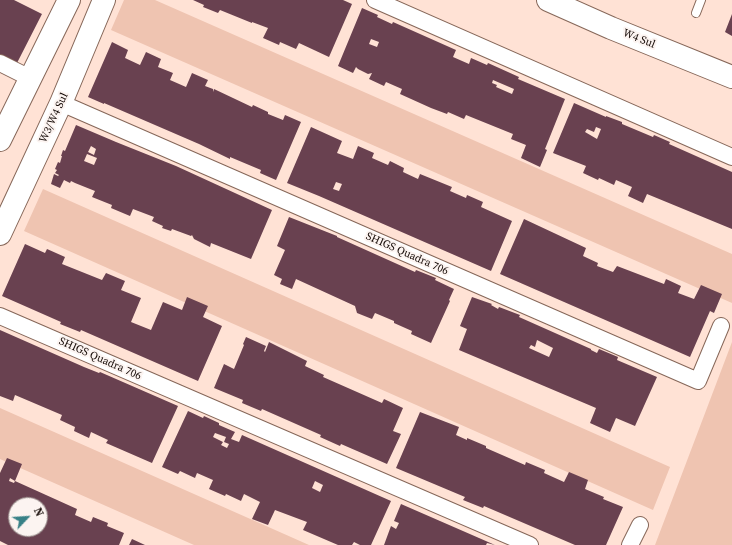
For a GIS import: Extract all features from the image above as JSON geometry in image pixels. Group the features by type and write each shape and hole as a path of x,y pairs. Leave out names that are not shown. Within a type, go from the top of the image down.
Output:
{"main road":[{"path":"0,140 69,0"},
{"name":"W3/W4 Sul","path":"0,234 6,200 61,103 104,0"},
{"name":"W4 Sul","path":"548,0 732,77"}],"street":[{"path":"375,0 732,157"},
{"path":"0,63 30,78"},
{"name":"SHIGS Quadra 706","path":"61,103 698,381 721,326"},
{"name":"SHIGS Quadra 706","path":"0,316 530,545"},
{"path":"630,545 640,525"}],"lane":[{"path":"696,13 701,0"}],"shaded area":[{"path":"124,0 155,0 732,254 732,303 111,30"},
{"path":"43,189 670,467 653,510 24,231"},
{"path":"732,342 732,545 655,545"},
{"path":"0,408 309,545 194,545 0,459"}],"building":[{"path":"0,0 14,0 42,14 17,63 0,54"},
{"path":"193,0 343,0 352,4 329,57 299,43 296,49 280,42 279,45 263,38 268,28 220,10 218,13 203,7 204,5"},
{"path":"362,8 378,15 377,17 392,24 393,22 456,50 453,57 469,64 471,58 487,65 488,63 519,77 518,79 565,99 545,149 547,150 540,167 521,158 526,145 511,139 513,134 466,115 464,119 448,112 447,114 431,108 400,94 402,89 386,82 384,86 369,79 372,73 368,74 356,67 353,73 338,66","holes":["371,39 379,42 377,47 369,44","493,80 514,89 512,94 496,87 497,85 492,83"]},
{"path":"732,14 732,36 725,32"},
{"path":"112,42 128,50 125,58 140,65 146,52 161,59 158,67 173,73 170,80 186,87 192,73 208,80 205,86 213,89 213,92 214,89 252,107 253,105 268,112 268,114 283,120 285,115 301,122 276,180 260,173 261,170 230,157 230,159 199,144 88,97"},
{"path":"574,103 606,117 622,122 622,124 653,137 654,135 670,142 669,144 732,172 732,229 647,194 643,203 628,196 632,187 616,180 614,185 599,178 598,180 583,173 586,166 553,153","holes":["596,127 601,129 597,139 585,132 587,129 594,132"]},
{"path":"76,125 176,166 272,210 251,259 211,243 210,247 194,239 192,235 191,236 172,229 171,231 162,228 163,226 152,221 154,217 133,209 130,216 111,208 112,205 92,197 95,191 71,181 70,183 64,180 60,188 51,184 54,174 59,175 55,173 57,170 55,169 58,162 60,163 63,150 65,151","holes":["91,146 96,149 94,155 88,152","87,154 97,158 94,165 84,161"]},
{"path":"311,127 342,141 337,153 353,159 358,146 374,153 372,158 388,165 390,161 404,168 403,172 418,179 420,174 452,187 450,191 466,198 467,195 483,202 481,207 512,221 491,271 287,183","holes":["336,182 342,184 339,191 333,189"]},
{"path":"289,217 337,236 415,272 416,270 436,278 435,280 454,289 431,343 411,334 412,331 394,323 394,321 375,313 372,319 357,313 355,306 296,279 292,289 280,284 282,279 274,275 285,250 277,246"},
{"path":"524,219 586,248 583,256 598,263 597,266 613,272 617,266 664,284 666,279 681,286 678,293 694,299 701,285 722,294 714,313 710,311 690,357 500,274"},
{"path":"25,244 45,253 47,249 65,257 62,264 102,280 106,273 125,281 121,290 141,298 131,322 151,330 163,302 182,310 187,297 208,306 203,317 222,326 198,381 81,330 80,332 60,324 61,322 2,296"},
{"path":"472,297 492,304 491,305 498,309 499,307 520,315 519,317 597,353 599,349 618,357 617,360 657,377 635,426 616,418 610,432 590,423 596,408 459,350 467,329 460,326","holes":["537,340 553,348 549,357 529,348 531,345 535,347"]},
{"path":"0,330 178,406 152,463 106,443 108,440 91,432 89,438 74,431 75,427 60,420 62,415 15,395 13,401 0,396"},
{"path":"246,337 266,346 265,352 269,342 307,361 305,366 324,375 323,377 382,403 384,399 403,408 393,431 401,434 387,464 341,444 340,446 320,437 321,435 262,409 261,411 242,403 243,400 214,388 224,364 234,369"},
{"path":"188,411 203,418 204,416 235,432 231,439 239,442 242,435 391,501 371,545 360,545 354,542 352,545 338,545 303,530 307,522 275,510 268,525 252,519 260,502 244,494 241,501 226,494 225,496 209,489 213,480 197,473 195,478 180,471 178,474 162,467","holes":["215,433 226,437 224,442 229,444 227,448 221,445 223,442 213,437","315,481 323,485 320,492 312,488"]},
{"path":"420,412 459,427 456,435 486,446 486,448 525,465 526,462 545,470 544,473 564,482 569,472 588,480 585,489 604,497 603,499 623,507 606,545 575,545 484,506 483,508 463,500 465,497 396,468"},
{"path":"7,458 22,464 15,481 77,509 75,515 91,522 93,517 108,523 107,526 124,533 119,545 8,545 0,541 0,473","holes":["10,478 15,481 14,483 9,481"]},
{"path":"401,504 495,545 487,543 486,545 384,545 391,526 396,529 399,523 394,521"},
{"path":"132,539 145,545 129,545"}]}
